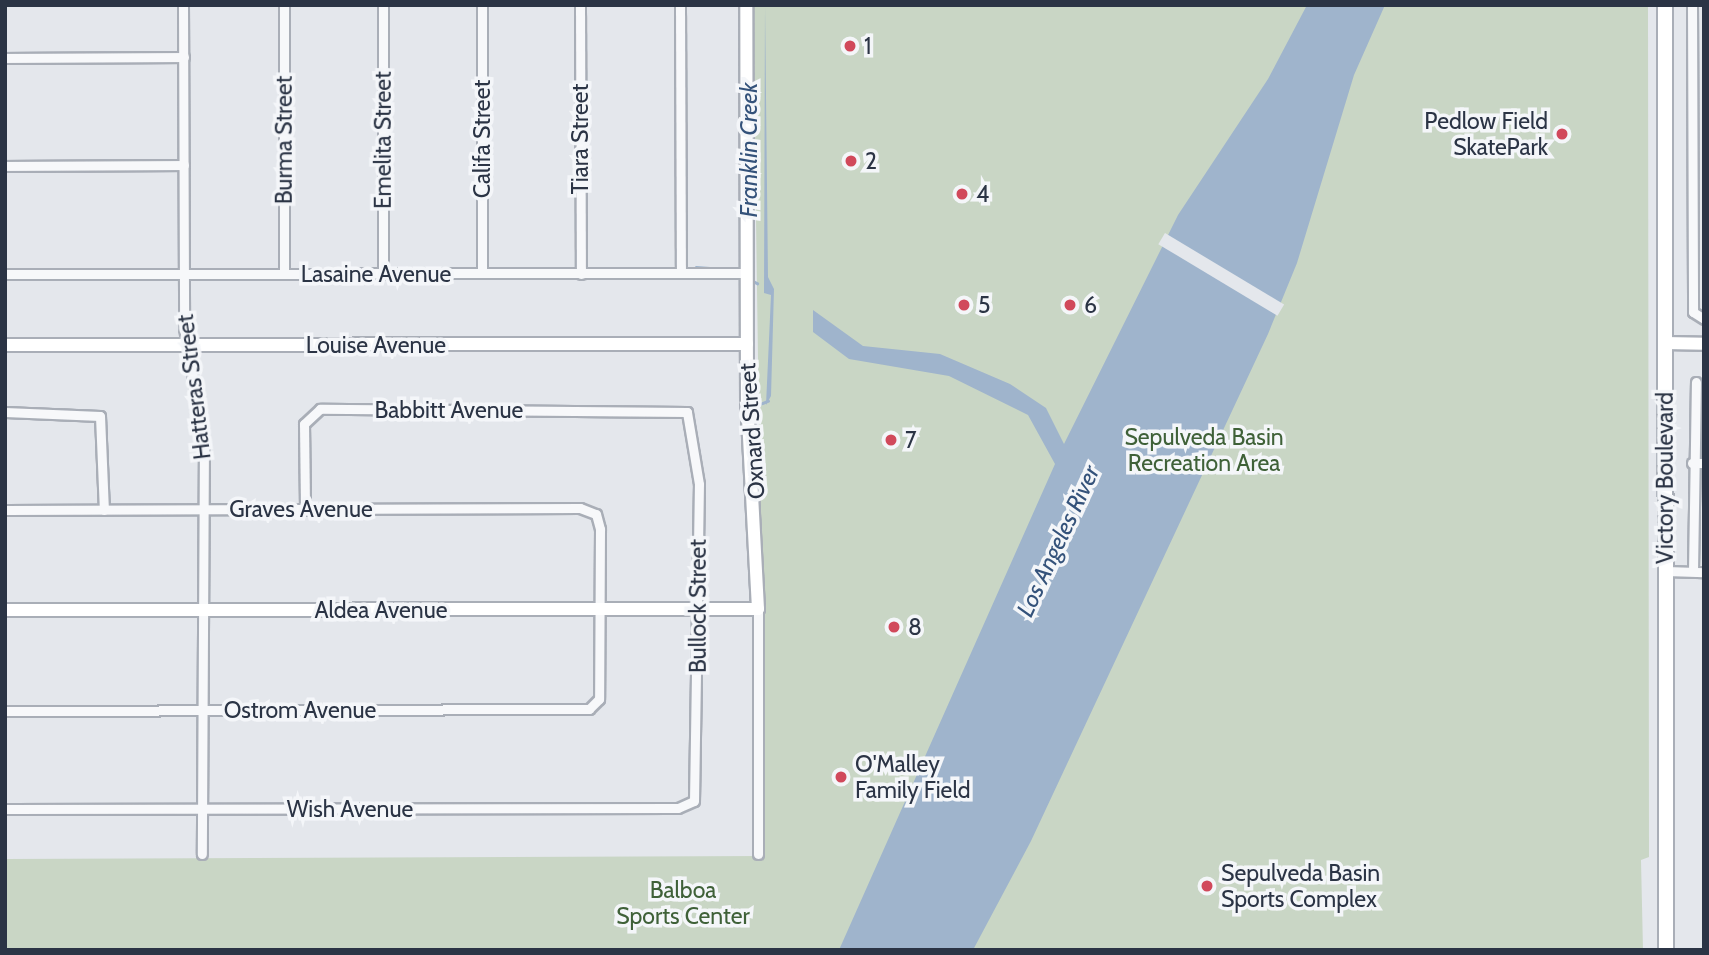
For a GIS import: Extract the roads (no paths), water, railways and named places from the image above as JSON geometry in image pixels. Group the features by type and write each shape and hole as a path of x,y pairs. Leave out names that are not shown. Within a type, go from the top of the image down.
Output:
{"main road":[{"name":"Oxnard Street","path":"746,5 747,344 758,609"},
{"name":"Victory Boulevard","path":"1665,5 1666,950"},
{"path":"1665,343 1704,344"},
{"name":"Louise Avenue","path":"5,345 747,344"},
{"name":"Aldea Avenue","path":"5,610 758,609"}],"street":[{"name":"Hatteras Street","path":"184,5 186,345 204,428 202,854"},
{"name":"Burma Street","path":"284,5 284,274"},
{"name":"Emelita Street","path":"383,5 383,274"},
{"name":"Califa Street","path":"482,5 482,274"},
{"name":"Tiara Street","path":"580,5 581,274"},
{"path":"680,5 681,273"},
{"path":"1692,5 1700,318"},
{"path":"5,58 184,57"},
{"path":"5,166 184,165"},
{"name":"Lasaine Avenue","path":"5,274 747,273"},
{"name":"Victory Boulevard","path":"1693,571 1692,463 1696,382"},
{"name":"Babbitt Avenue","path":"305,510 304,424 320,409 687,412"},
{"path":"5,412 100,416 104,510"},
{"name":"Bullock Street","path":"687,412 699,484 694,801"},
{"path":"1692,463 1704,463"},
{"name":"Graves Avenue","path":"5,510 580,508 596,514 599,609"},
{"path":"1666,571 1704,572"},
{"name":"Ostrom Avenue","path":"5,710 595,706 599,609"},
{"name":"Oxnard Street","path":"758,609 758,854"},
{"name":"Wish Avenue","path":"5,809 678,808 694,801"}],"water":[{"path":"765,5 768,277 774,289 771,396 766,405 771,295 764,293"},
{"name":"Los Angeles River","path":"1307,5 1385,5 1354,75 1297,263 1268,334 1031,841 973,950 839,950 1055,464 1028,415 949,376 849,359 813,332 813,310 863,346 940,354 1010,384 1046,408 1064,444 1178,215 1268,79"}],"waterway":[{"path":"696,267 737,270"},
{"path":"751,280 757,283"},
{"path":"752,407 768,401"}],"place":[{"name":"1","path":"850,46"},
{"name":"Pedlow Field SkatePark","path":"1562,134"},
{"name":"2","path":"851,161"},
{"name":"4","path":"962,194"},
{"name":"5","path":"964,305"},
{"name":"6","path":"1070,305"},
{"name":"7","path":"891,440"},
{"name":"8","path":"894,627"},
{"name":"O'Malley Family Field","path":"841,777"},
{"name":"Sepulveda Basin Sports Complex","path":"1207,886"}],"water label":[{"name":"Franklin Creek","path":"749,150"}],"park label":[{"name":"Sepulveda Basin Recreation Area","path":"1204,450"},
{"name":"Balboa Sports Center","path":"683,903"}]}
